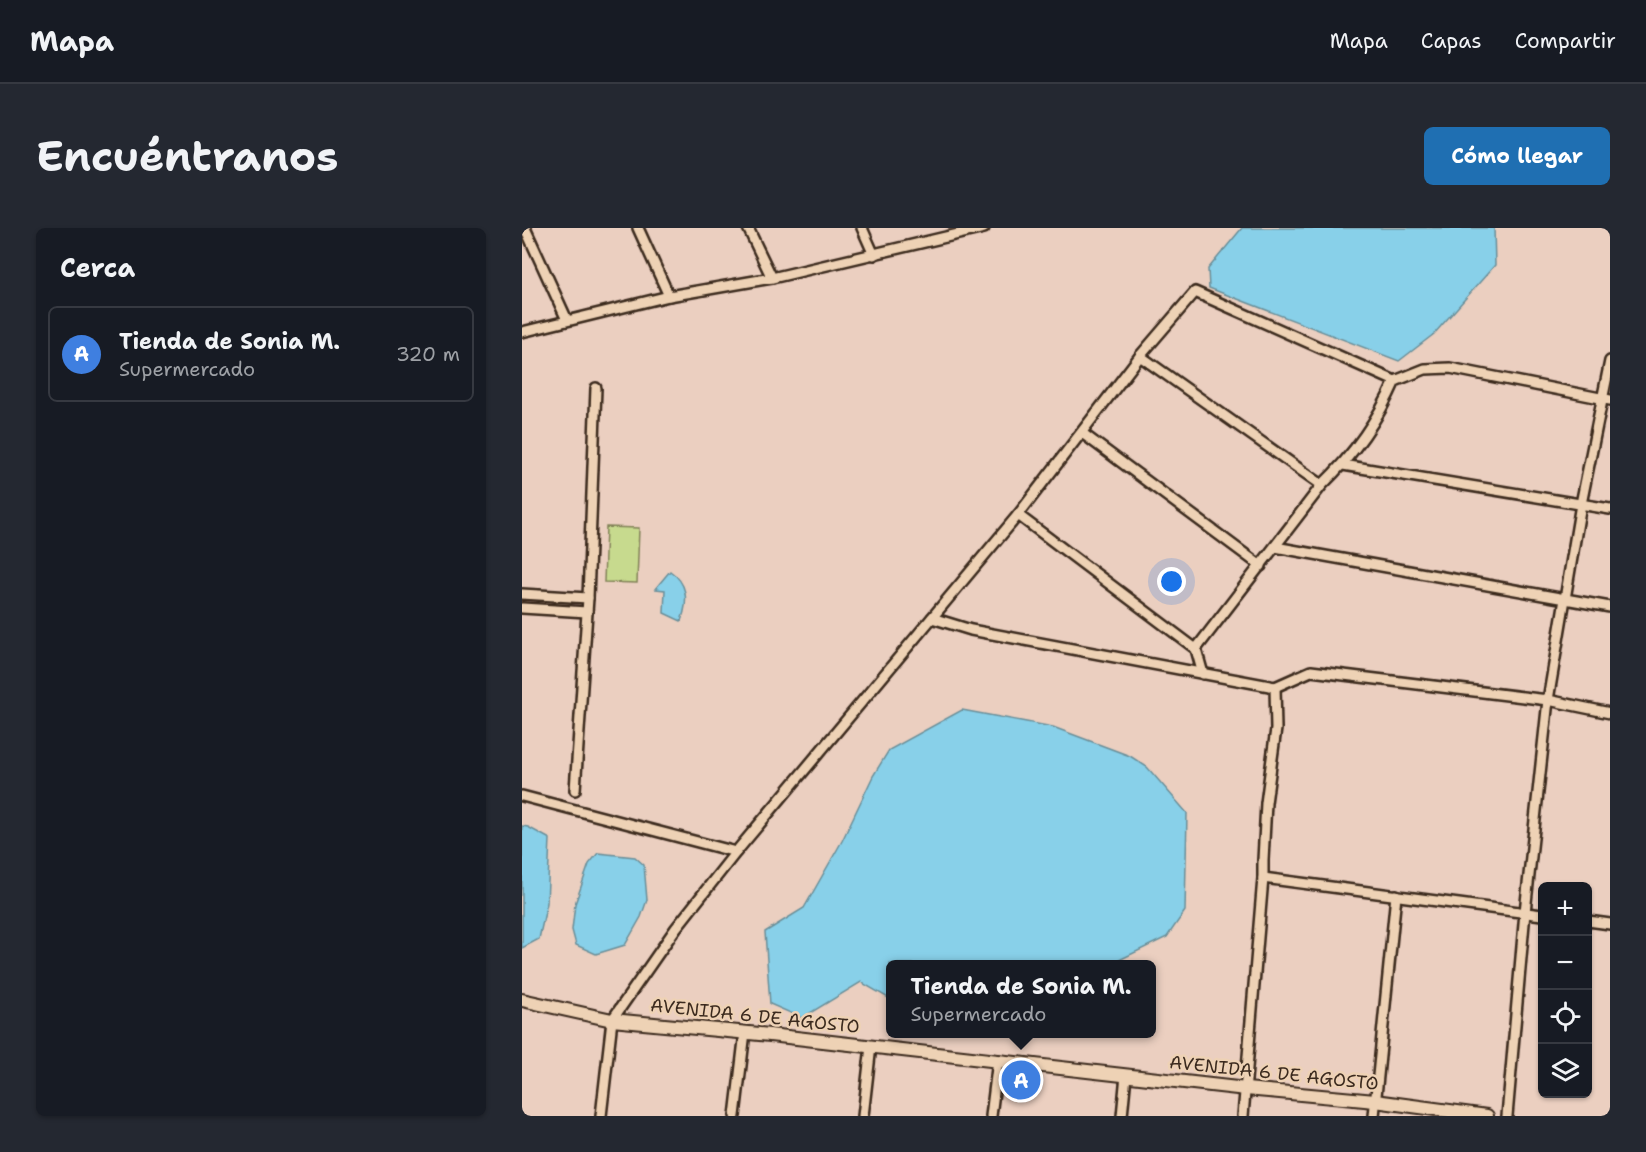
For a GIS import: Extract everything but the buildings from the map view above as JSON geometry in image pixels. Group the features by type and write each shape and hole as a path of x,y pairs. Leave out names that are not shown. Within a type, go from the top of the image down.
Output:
{"street":[{"path":"525,228 567,320"},
{"path":"638,228 669,296"},
{"path":"748,228 771,279"},
{"path":"862,228 874,255"},
{"path":"522,332 669,296 771,279 984,228"},
{"path":"601,1116 612,1020 676,928 736,852 1018,515 1140,356 1195,292 1395,381"},
{"path":"1140,356 1322,485"},
{"path":"1507,1116 1525,912 1548,700 1581,504 1606,400 1610,361"},
{"path":"1196,649 1322,485 1343,465 1384,405 1395,381 1425,369 1450,368 1606,400"},
{"path":"575,790 588,598 596,388"},
{"path":"1082,433 1261,566"},
{"path":"1343,465 1610,509"},
{"path":"1018,515 1196,649 1203,674"},
{"path":"1275,547 1610,607"},
{"path":"522,594 588,598"},
{"path":"522,608 587,612"},
{"path":"932,618 971,630 1275,687 1311,671 1548,700 1610,713"},
{"path":"1243,1116 1263,878 1266,803 1275,729 1275,687"},
{"path":"522,796 736,852"},
{"path":"1263,878 1538,914"},
{"path":"1374,1116 1396,895"},
{"path":"1592,922 1610,924"},
{"name":"AVENIDA 6 DE AGOSTO","path":"522,1000 612,1020 745,1032 1245,1089 1375,1101 1487,1116"},
{"path":"735,1116 745,1032"},
{"path":"863,1116 871,1046"},
{"path":"992,1116 998,1060"},
{"path":"1122,1116 1126,1075"}],"green space":[{"path":"606,527 639,528 637,583 604,582"}],"water":[{"path":"1242,228 1494,228 1495,265 1434,334 1399,361 1209,288 1208,269"},
{"path":"670,571 684,588 686,601 681,621 664,613 665,590 655,589"},
{"path":"962,710 1053,727 1130,756 1147,767 1187,813 1185,911 1167,937 1119,960 886,960 886,997 861,982 802,1018 770,1004 765,932 804,908 889,750"},
{"path":"522,826 550,839 547,903 539,939 522,948"},
{"path":"598,853 635,857 644,865 647,900 641,917 625,945 596,954 576,945 572,930 575,904 589,864"}],"place":[{"name":"Tienda de Sonia M.","path":"1021,1080"}]}
